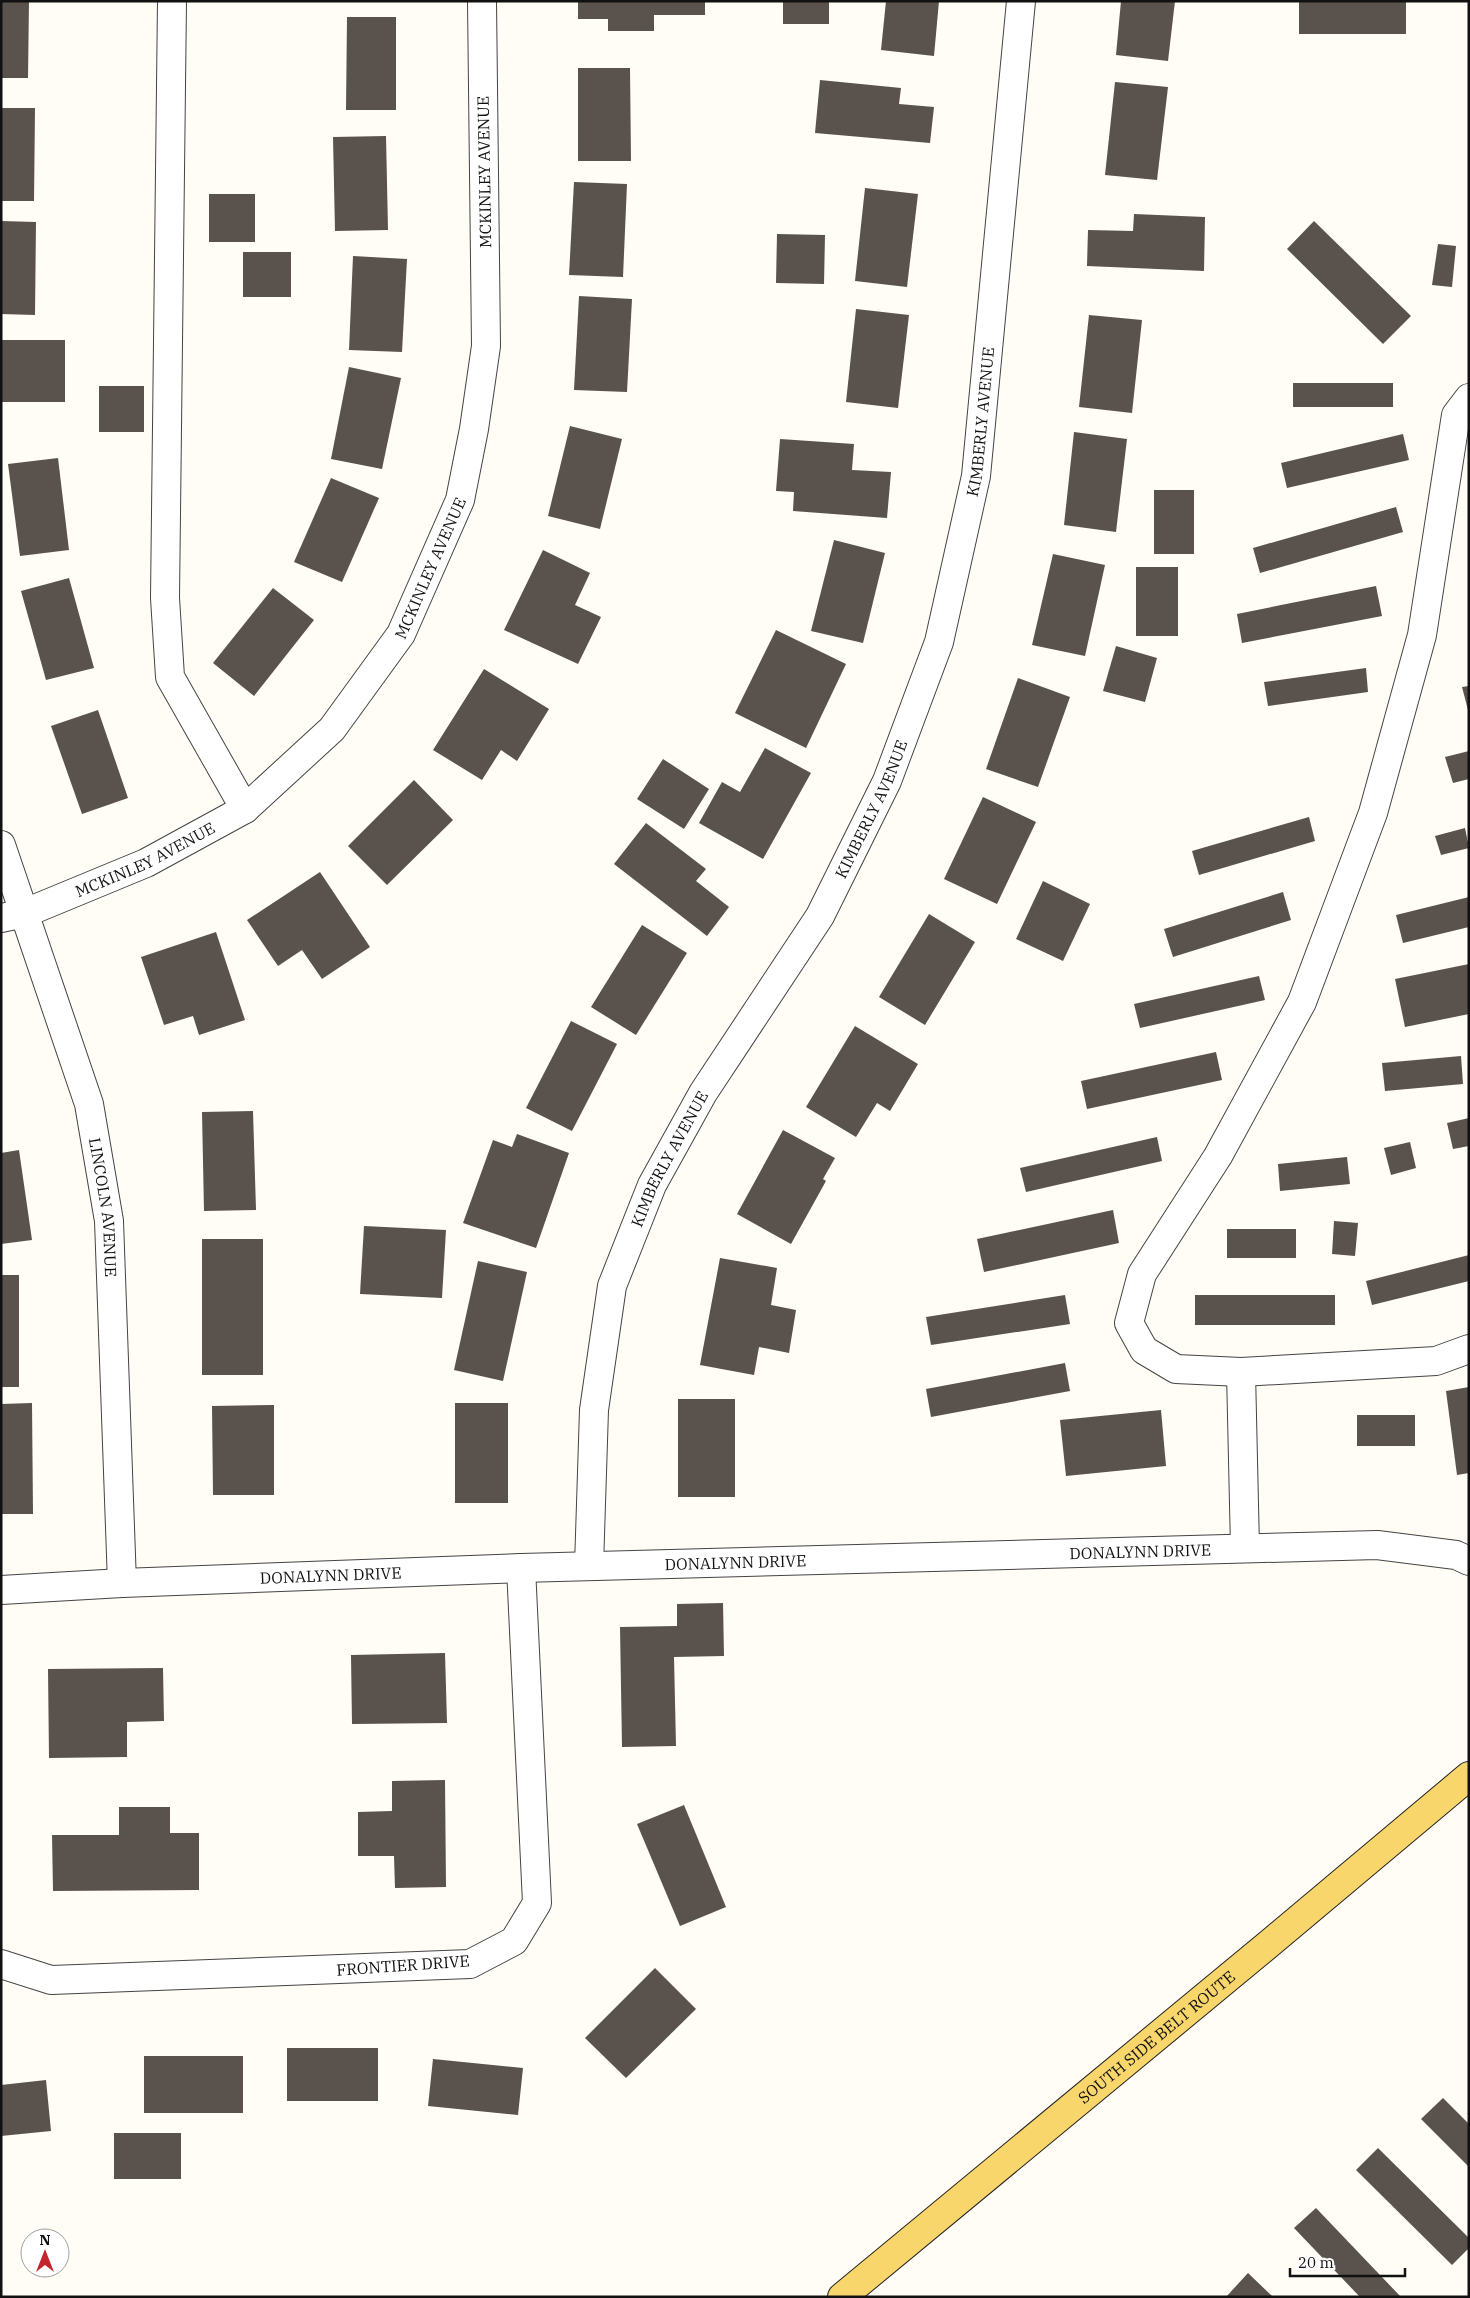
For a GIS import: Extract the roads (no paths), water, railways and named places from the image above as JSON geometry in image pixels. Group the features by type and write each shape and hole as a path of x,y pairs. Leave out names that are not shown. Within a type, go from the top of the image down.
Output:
{"main road":[{"name":"SOUTH SIDE BELT ROUTE","path":"842,2297 1270,1944 1469,1776"}],"street":[{"path":"172,1 165,598 170,677 245,809"},
{"name":"MCKINLEY AVENUE","path":"13,916 146,863 245,809 332,729 401,634 460,500 474,429 486,346 482,1"},
{"name":"KIMBERLY AVENUE","path":"589,1566 594,1410 612,1286 652,1185 703,1093 820,916 887,781 939,642 976,476 1021,1"},
{"path":"1469,398 1456,415 1422,635 1373,813 1302,1002 1218,1156 1142,1274 1129,1323 1144,1350 1176,1369 1241,1372 1436,1361 1469,1349"},
{"name":"LINCOLN AVENUE","path":"1,844 13,916 89,1104 109,1221 122,1583"},
{"path":"1241,1372 1245,1548"},
{"name":"DONALYNN DRIVE","path":"1,1590 122,1583 521,1568 1378,1545 1456,1555 1469,1561"},
{"name":"FRONTIER DRIVE","path":"1,1964 52,1980 470,1964 514,1941 536,1903 521,1568"}]}
